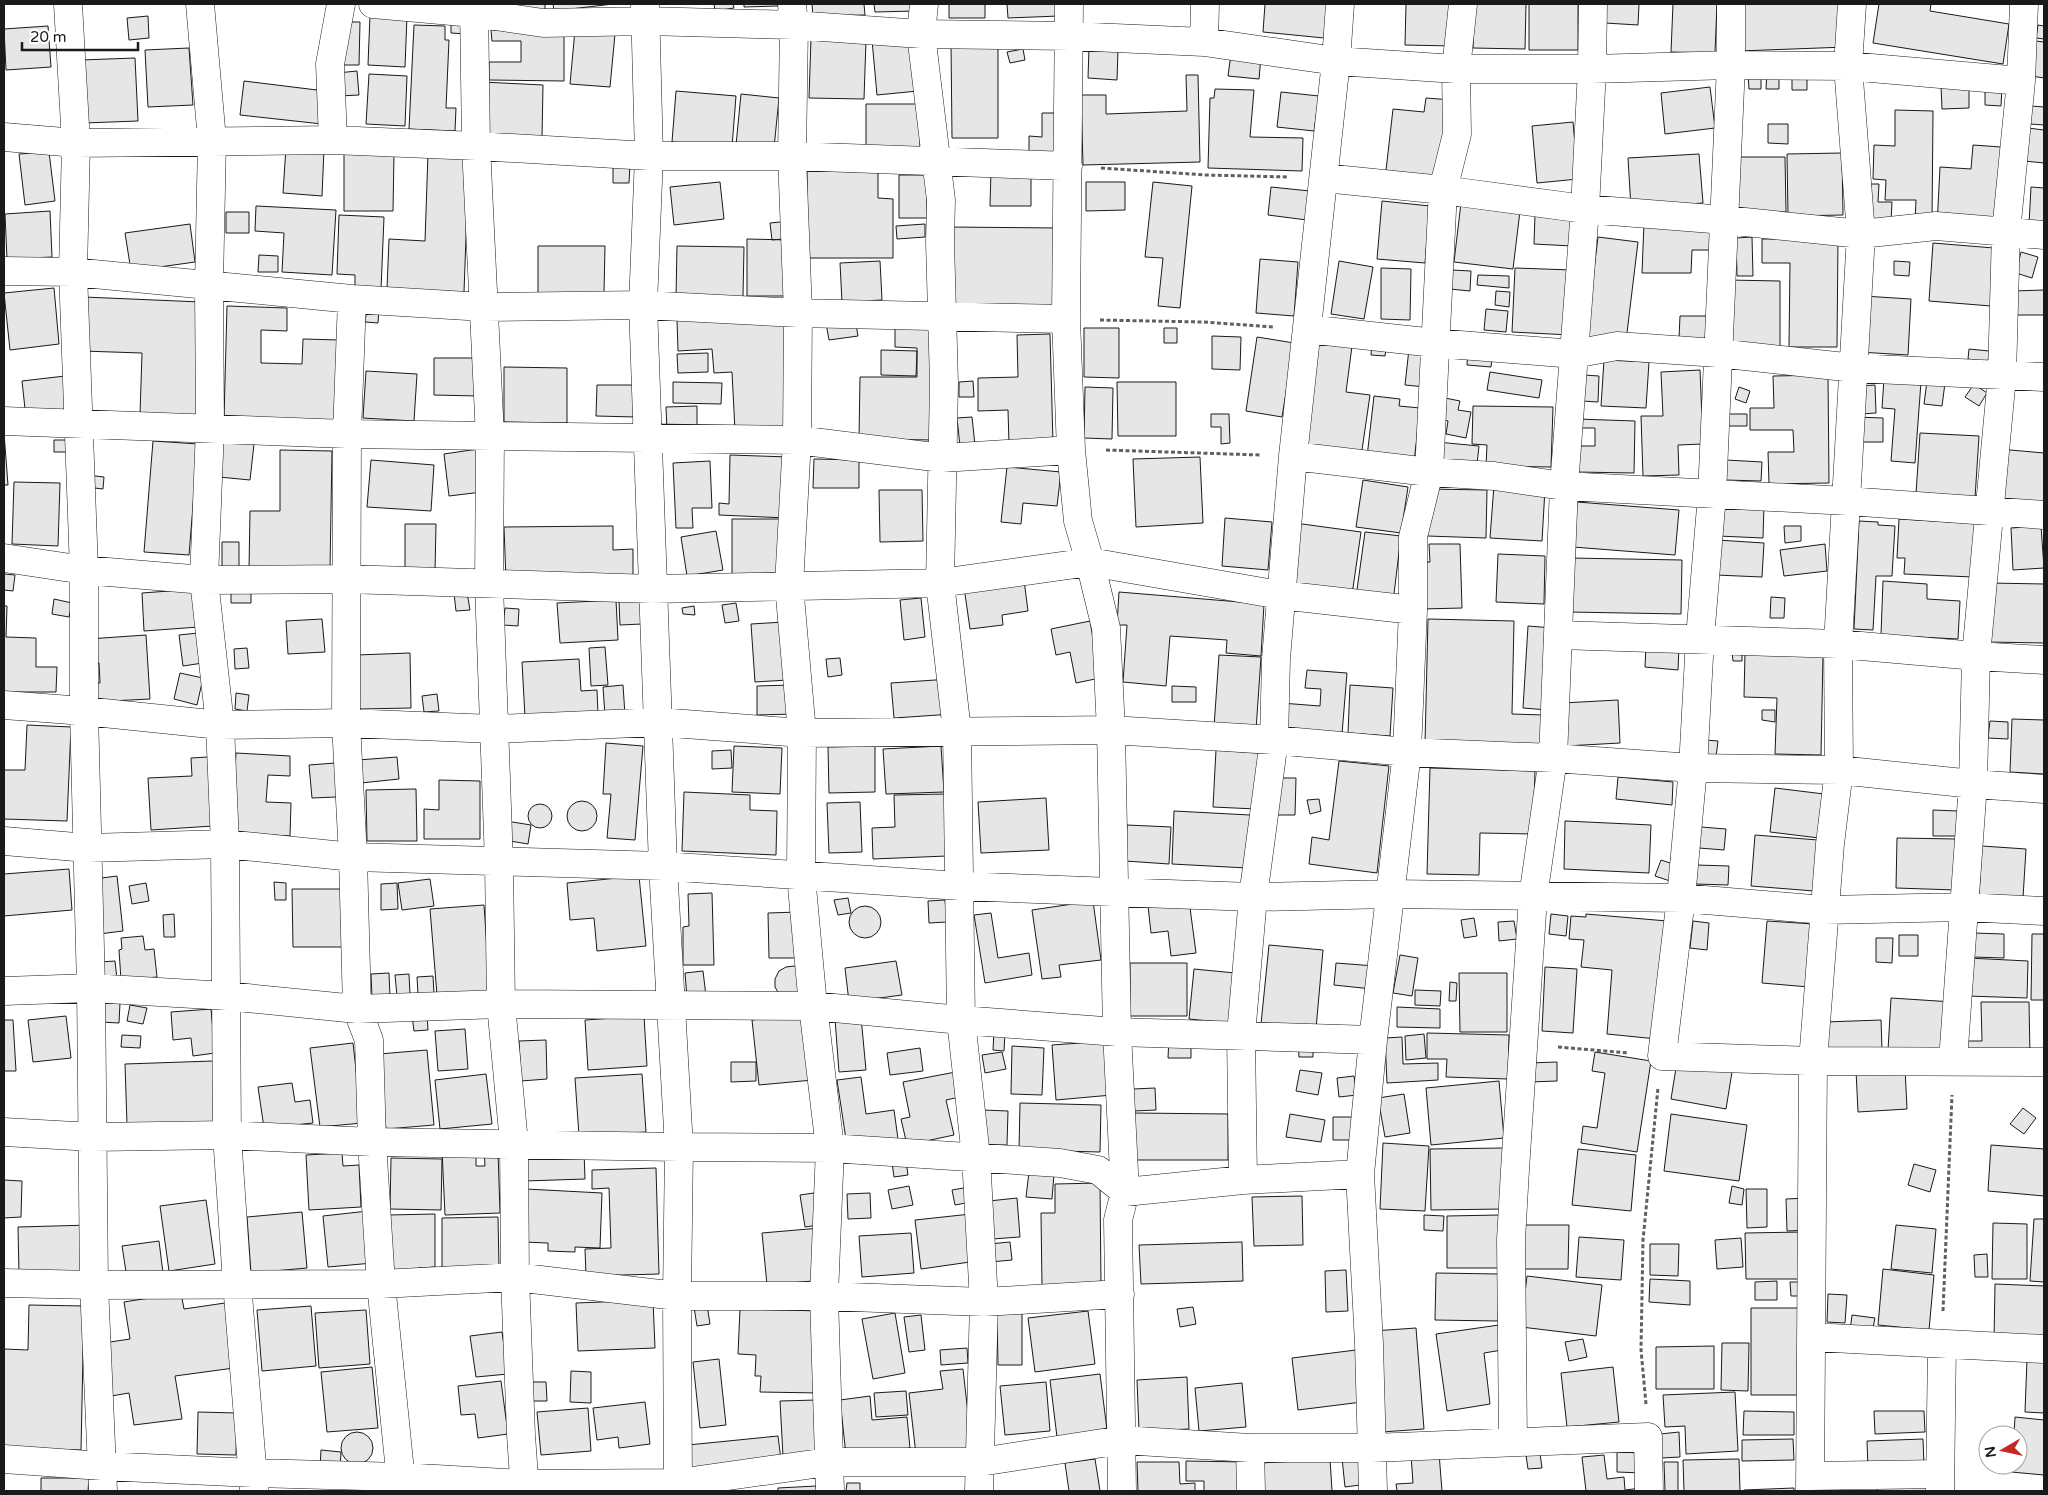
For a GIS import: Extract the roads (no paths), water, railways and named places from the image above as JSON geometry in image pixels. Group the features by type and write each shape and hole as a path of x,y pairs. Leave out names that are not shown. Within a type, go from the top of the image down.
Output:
{"street":[{"path":"68,4 76,143 73,272 84,570 84,711 91,988 94,1285 103,1479"},
{"path":"200,4 212,140 209,285 210,428 204,580 220,725 225,844 227,1135 237,1283 254,1482"},
{"path":"333,140 330,64 341,4"},
{"path":"373,4 474,9 543,23 646,13 793,14 921,34 1070,36 1204,42 1336,61 1456,69 1592,69 1731,65 1848,66 2021,81"},
{"path":"924,4 921,34 941,200 944,383 940,583 957,731 961,1020 976,1157 984,1302 979,1491"},
{"path":"1069,4 1066,319 1071,450 1078,521 1106,628 1111,730 1116,1032 1125,1192 1118,1220 1122,1491"},
{"path":"1204,42 1205,4"},
{"path":"1243,1180 1241,1035 1253,897 1274,740 1280,595 1292,456 1324,178 1340,4"},
{"path":"1373,1491 1369,1344 1360,1174 1372,1040 1407,752 1413,610 1413,537 1429,472 1443,190 1457,134 1456,69 1463,4"},
{"path":"1513,1441 1512,1240 1522,1044 1533,897 1553,758 1564,486 1584,209 1592,69 1593,4"},
{"path":"1731,4 1731,65 1712,495 1700,638 1693,768 1681,898 1662,1056 1813,1061 2044,1062"},
{"path":"1852,4 1848,66 1861,234 1838,644 1839,770 1824,910 1813,1061 1810,1484 1940,1483 1942,1344"},
{"path":"1953,1061 1973,784 1976,656 2002,376 2006,232 2021,81 2024,4"},
{"path":"474,9 476,146 490,437 488,584 499,863 501,1004 514,1143 515,1276 525,1488"},
{"path":"646,13 649,156 643,305 663,866 679,1148 677,1296 678,1487"},
{"path":"793,14 792,156 798,313 797,440 789,586 802,733 801,876 813,1006 830,1148 824,1296 830,1491"},
{"path":"4,138 76,143 333,140 649,156 792,156 1068,166"},
{"path":"1324,178 1443,190 1584,209 1725,220 1861,234 1936,226 2044,235"},
{"path":"4,271 73,272 352,299 484,307 643,305 798,313 1066,319"},
{"path":"352,299 347,434 346,723 354,858 357,1009 369,1040 372,1142 380,1284 402,1484"},
{"path":"1307,329 1435,343 1574,354 1617,346 1717,353 1854,368 2044,377"},
{"path":"4,421 347,434 797,440 942,458 1071,450"},
{"path":"1292,456 1429,472 1494,476 1564,486 1847,501 2044,515"},
{"path":"4,558 84,570 204,580 346,580 652,590 940,583 1090,562 1280,595 1413,610"},
{"path":"1559,635 1700,638 1838,644 2044,660"},
{"path":"4,706 84,711 220,725 346,723 494,729 659,722 802,733 1111,730 1274,740 1407,752 1553,758 1693,768 1839,770 1973,784 2044,788"},
{"path":"4,841 88,848 225,844 354,858 663,866 960,886 1253,897 1391,894 1681,898 1824,910 1964,907 2044,911"},
{"path":"4,991 91,988 227,996 357,1009 501,1004 813,1006 1116,1032 1372,1040"},
{"path":"4,1132 93,1136 227,1135 372,1142 514,1143 679,1148 830,1148 1060,1163 1098,1170 1125,1192 1243,1180 1360,1174"},
{"path":"4,1282 94,1285 380,1284 515,1276 677,1296 824,1296 984,1302 1120,1294"},
{"path":"1812,1337 2044,1349"},
{"path":"4,1459 103,1479 525,1488 678,1487 828,1462 980,1462 1122,1440 1250,1448 1372,1448 1648,1437 1649,1491"},
{"path":"1250,1448 1251,1491"}]}
